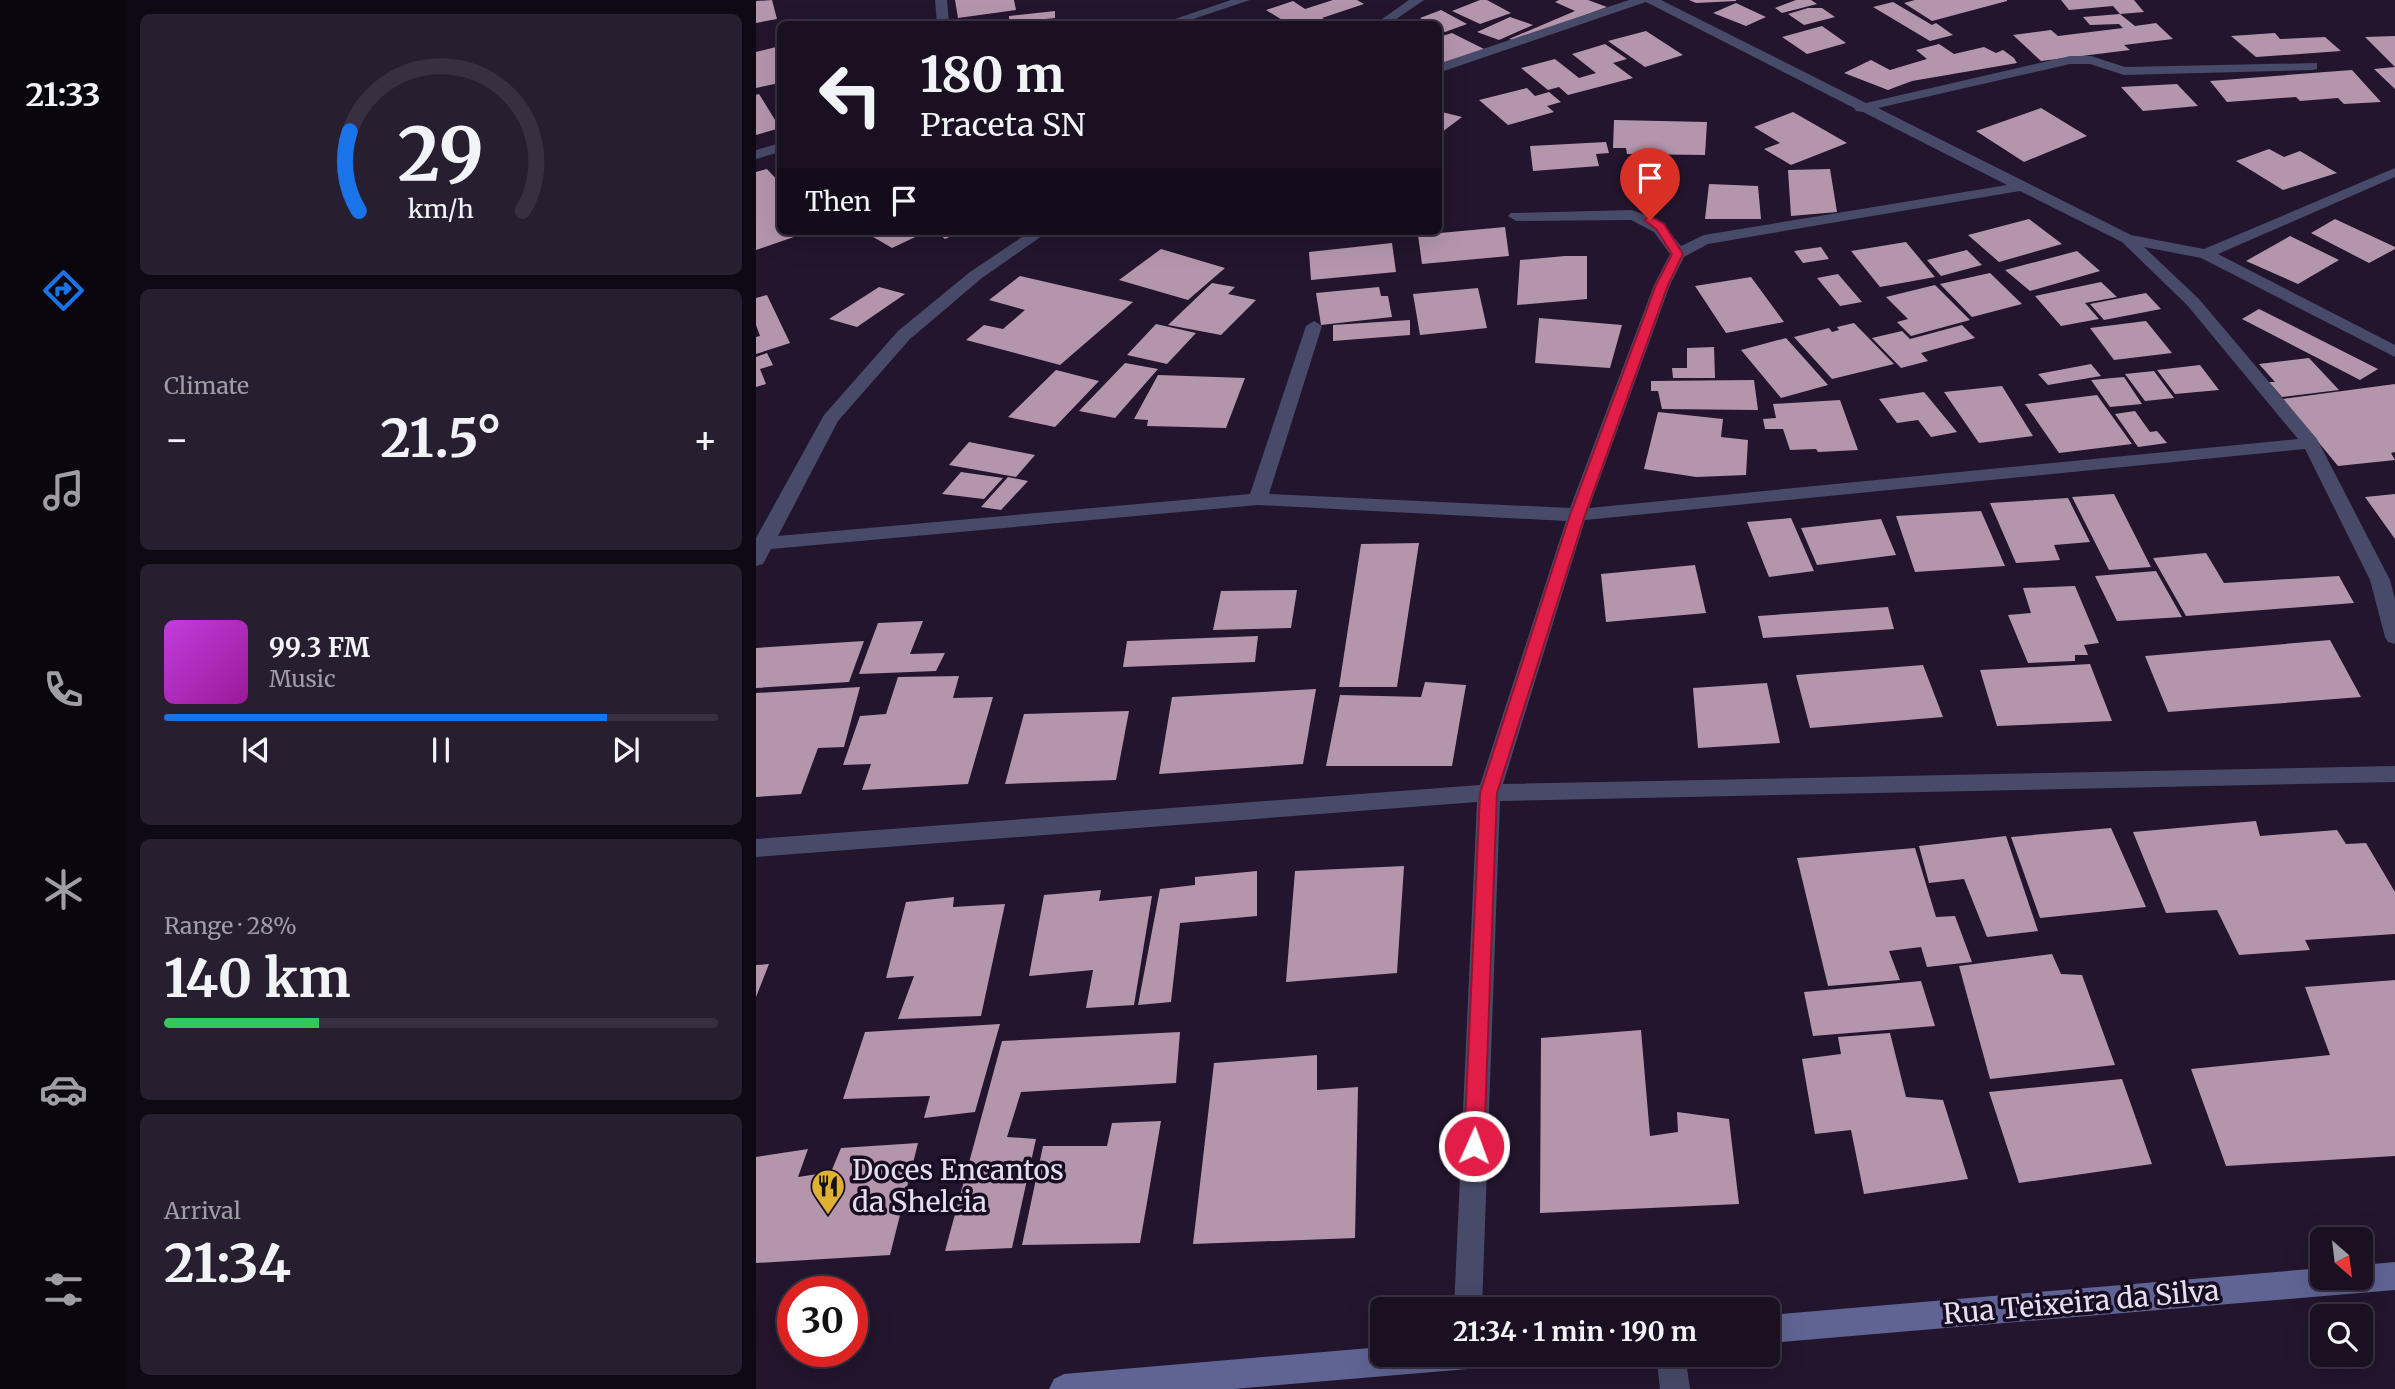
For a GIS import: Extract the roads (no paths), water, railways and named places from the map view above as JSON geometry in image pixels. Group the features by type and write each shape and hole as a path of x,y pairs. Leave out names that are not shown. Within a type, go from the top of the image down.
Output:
{"street":[{"path":"941,0 943,21"},
{"path":"1177,21 1244,0"},
{"path":"1386,21 1418,0"},
{"path":"1442,68 1642,0"},
{"path":"1651,0 2127,239 2193,302 2311,443 2379,580 2395,637"},
{"path":"1861,107 2070,60 2091,60 2124,71 2312,65"},
{"path":"756,155 777,148"},
{"path":"2206,254 2395,172"},
{"path":"1468,1297 1489,793 1577,515 1662,285 1678,254 1704,240 2025,186"},
{"path":"1516,216 1632,215 1650,220 1660,227 1678,254"},
{"path":"759,549 830,419 839,408 904,335 976,275 1035,235"},
{"path":"2127,239 2206,254 2395,352"},
{"path":"1258,499 1314,326"},
{"path":"759,549 1258,499 1577,515 2311,443"},
{"path":"756,848 1489,793 2395,774"},
{"name":"Rua Teixeira da Silva","path":"1780,1328 2395,1276"},
{"path":"1064,1389 1293,1379 1380,1367"},
{"path":"1672,1367 1675,1389"}],"place":[{"name":"Doces Encantos da Shelcia","path":"828,1216"}]}
